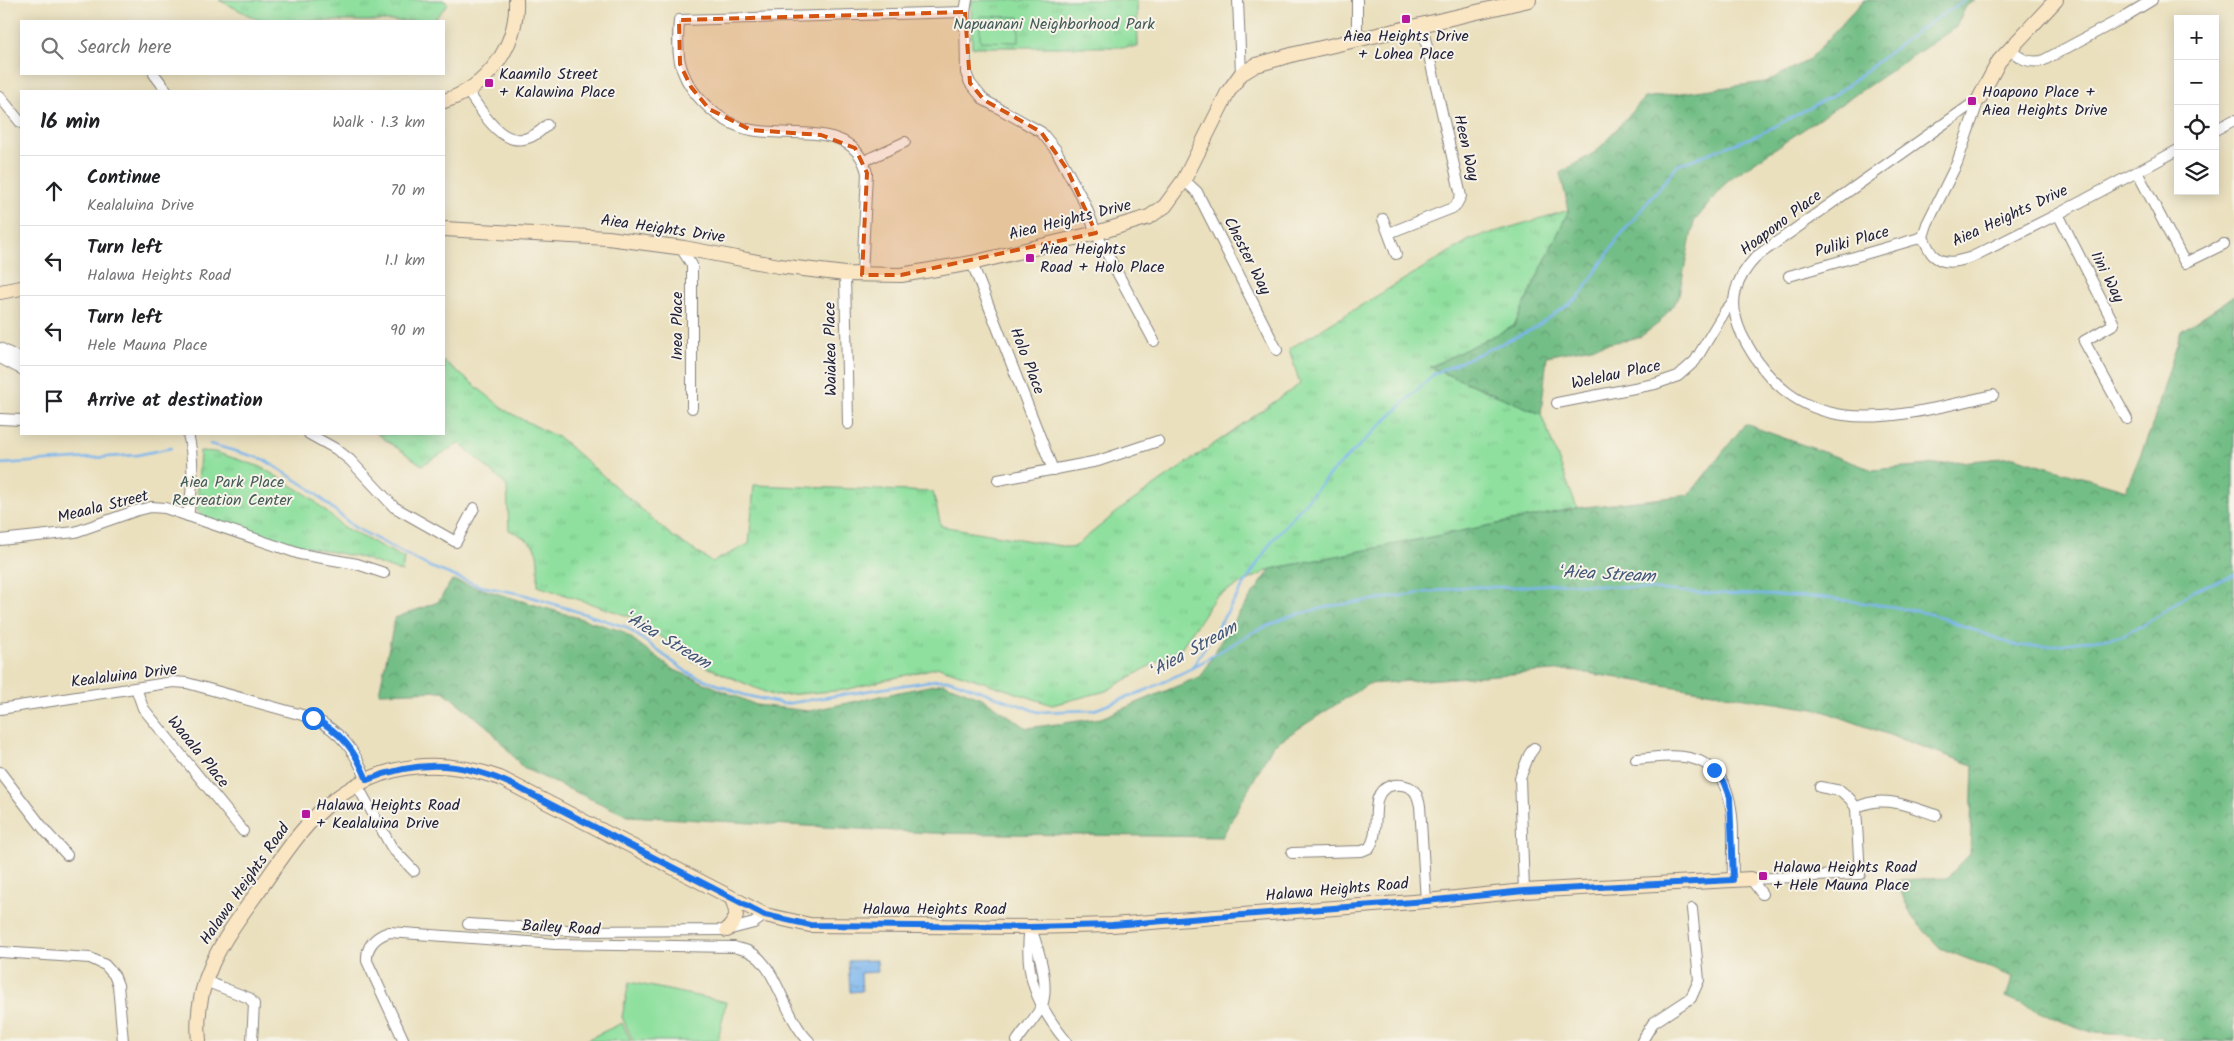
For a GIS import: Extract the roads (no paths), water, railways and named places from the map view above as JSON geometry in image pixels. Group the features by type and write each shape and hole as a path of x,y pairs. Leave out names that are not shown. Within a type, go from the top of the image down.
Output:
{"street":[{"path":"445,101 468,92 481,82 505,50 512,31 516,0"},
{"path":"967,0 965,12 966,73 970,84 984,100 1041,132 1056,150 1085,204 1096,233 1154,341"},
{"path":"1238,0 1241,74"},
{"path":"1357,0 1358,40"},
{"name":"Aiea Heights Drive","path":"445,229 608,238 684,248 779,266 845,274 920,273 972,263 1096,233 1149,217 1164,206 1184,180 1228,92 1241,74 1256,65 1529,0"},
{"name":"Aiea Heights Drive","path":"2056,0 1999,62 1979,99 1957,163 1927,224 1923,237 1933,256 1946,262 1958,262 2058,214 2174,152"},
{"path":"2010,49 2018,58 2030,62 2042,61 2152,0"},
{"path":"862,275 867,173 864,161 855,148 841,139 821,135 751,130 729,122 709,108 691,87 680,64 679,20 965,12"},
{"name":"Heen Way","path":"1388,233 1456,207 1462,196 1422,25"},
{"path":"155,75 167,90"},
{"path":"468,92 491,125 506,138 524,139 532,137 547,125"},
{"path":"0,97 20,122"},
{"name":"Hoapono Place","path":"1733,302 1736,288 1746,268 1757,256 1979,99"},
{"path":"2219,128 2234,120"},
{"path":"864,161 905,142"},
{"path":"2136,172 2185,263 2224,244"},
{"name":"Chester Way","path":"1184,180 1198,192 1277,350"},
{"name":"Iini Way","path":"2058,214 2114,324 2084,341 2127,419"},
{"path":"1383,219 1396,254"},
{"name":"Puliki Place","path":"1789,276 1923,237"},
{"name":"Inea Place","path":"684,248 684,254 692,265 692,408"},
{"name":"Holo Place","path":"972,263 1054,470"},
{"name":"Waiakea Place","path":"845,274 848,424"},
{"path":"0,292 20,288"},
{"path":"1733,302 1739,328 1754,358 1772,380 1793,397 1814,408 1837,415 1879,417 1921,411 1994,395"},
{"name":"Welelau Place","path":"1557,403 1655,384 1678,376 1695,361 1725,311 1733,302"},
{"path":"0,348 20,358"},
{"path":"0,358 20,368"},
{"path":"0,419 20,420"},
{"path":"188,435 191,444 193,484 188,516"},
{"path":"311,435 336,449 350,460 394,508 456,542 474,508"},
{"path":"998,480 1098,461 1158,441"},
{"name":"Meaala Street","path":"0,540 75,532 151,507 165,508 300,554 357,564 384,573"},
{"name":"Kealaluina Drive","path":"0,709 173,682 188,683 313,718 339,733 351,748 362,783 392,848 414,871"},
{"name":"Waoala Place","path":"136,688 143,708 243,832"},
{"path":"1524,891 1520,778 1529,755 1534,748"},
{"path":"1636,759 1688,757 1704,762 1724,781 1730,797 1733,880"},
{"name":"Halawa Heights Road","path":"200,1041 199,1011 205,981 213,959 228,934 299,836 334,800 362,783 384,773 422,765 458,766 478,771 519,788 765,915 810,925 1030,927 1112,925 1426,901 1524,891 1860,874 1856,808"},
{"path":"0,772 47,833 67,855"},
{"path":"1292,853 1362,851 1369,848 1376,834 1376,802 1379,794 1387,787 1398,784 1409,788 1417,795 1420,806 1426,901"},
{"path":"1820,787 1841,791 1856,808 1880,801 1896,802 1936,815"},
{"path":"1751,880 1762,894"},
{"path":"727,930 737,918 737,910 732,899"},
{"path":"1642,1041 1653,1023 1691,998 1699,980 1692,909"},
{"path":"468,924 582,931 727,930 754,923 765,915"},
{"path":"1017,1041 1042,1005 1044,982 1039,949 1030,927"},
{"name":"Bailey Road","path":"404,1041 367,961 367,954 373,942 377,937 389,932 556,944 734,947 750,952 762,961 771,973 793,1022 809,1041"},
{"path":"0,952 90,958 104,965 118,985 121,997 123,1041"},
{"path":"205,981 249,998 254,1004 252,1041"},
{"path":"1042,1005 1051,1023 1066,1041"}],"water":[{"path":"877,960 878,972 861,973 862,991 850,992 848,961"}],"waterway":[{"path":"1192,668 1271,542 1329,475 1434,374 1531,330 1579,297 1619,237 1678,165 1760,134 1836,94 1920,29 1965,0"},
{"name":"ʻAiea Stream","path":"210,444 263,459 309,488 354,527 428,566 480,586 522,594 626,627 688,673 744,695 784,704 936,680 951,680 1038,712 1094,710 1149,689 1192,668 1255,631 1291,616 1331,606 1464,587 1513,587 1567,583 1702,593 1820,597 1931,614 2017,646 2048,646 2123,636 2155,618 2194,590 2234,575"},
{"name":"ʻAiea Stream","path":"0,464 137,455 171,448"}],"place":[{"name":"Aiea Heights Drive + Lohea Place","path":"1406,19"},
{"name":"Kaamilo Street + Kalawina Place","path":"489,83"},
{"name":"Hoapono Place + Aiea Heights Drive","path":"1972,101"},
{"name":"Aiea Heights Road + Holo Place","path":"1030,258"},
{"name":"Halawa Heights Road + Kealaluina Drive","path":"306,814"},
{"name":"Halawa Heights Road + Hele Mauna Place","path":"1763,876"}],"park label":[{"name":"Napuanani Neighborhood Park","path":"1054,24"},
{"name":"Aiea Park Place Recreation Center","path":"232,491"}]}
